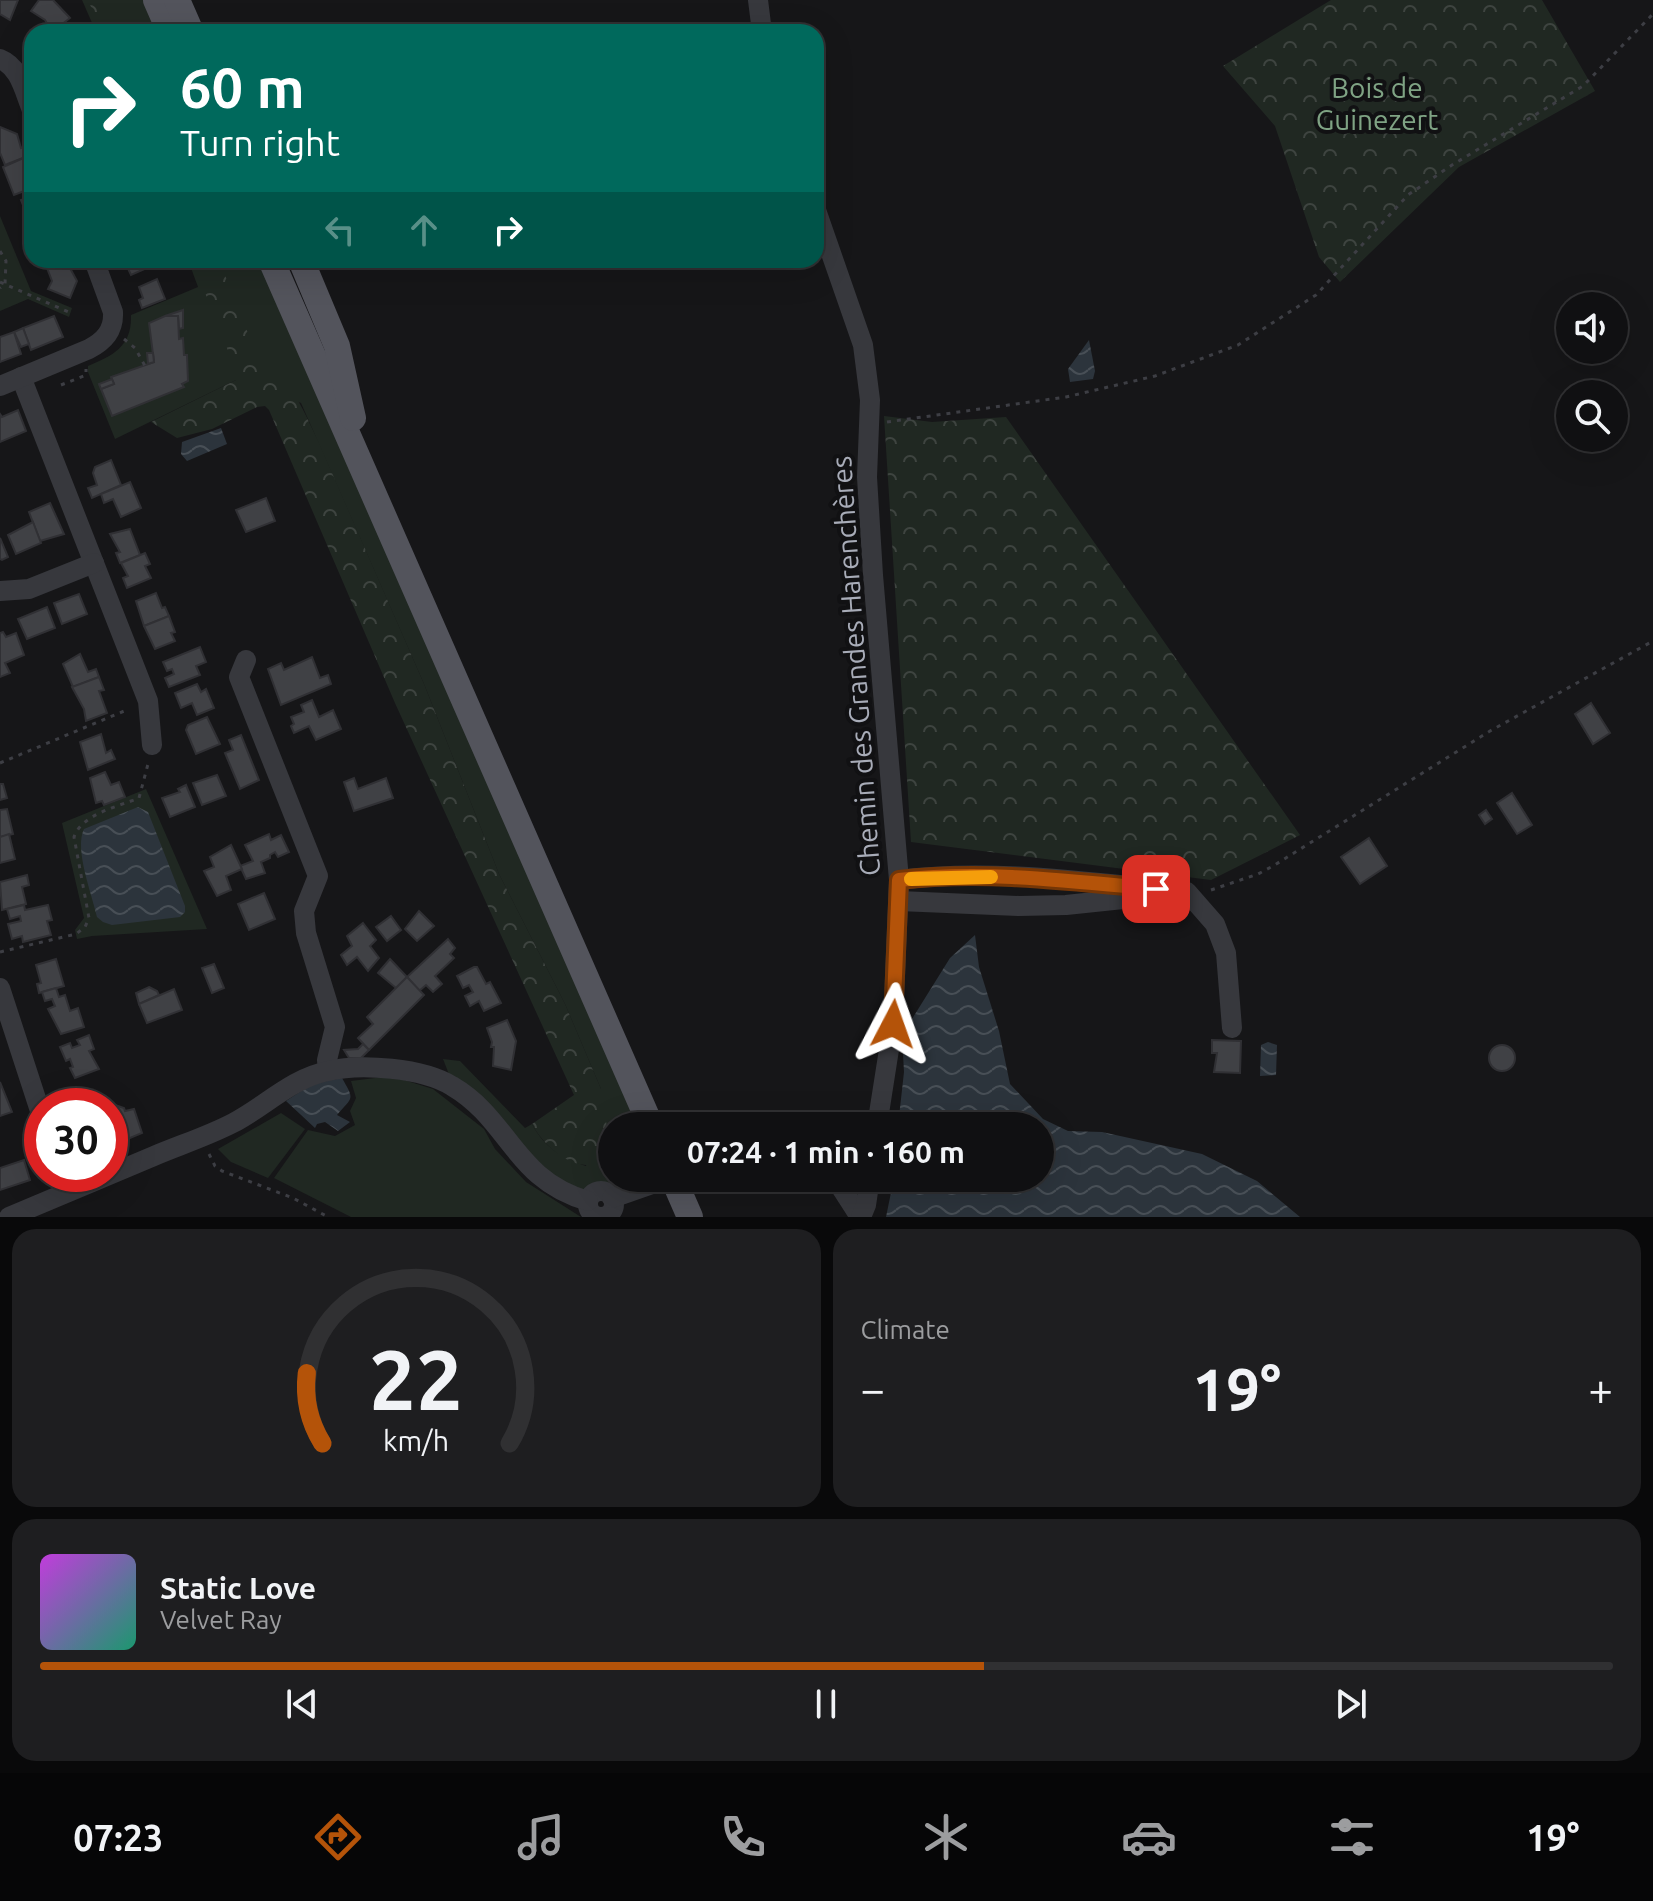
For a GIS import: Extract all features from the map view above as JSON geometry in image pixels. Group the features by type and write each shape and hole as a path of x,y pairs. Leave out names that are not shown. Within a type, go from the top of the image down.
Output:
{"main road":[{"path":"156,0 166,24"},
{"path":"177,0 188,24"},
{"path":"275,268 645,1112"},
{"path":"304,268 337,346 366,476"},
{"path":"671,1192 690,1217"}],"street":[{"path":"758,0 761,24"},
{"path":"0,59 9,62 17,71 24,89"},
{"name":"Chemin des Grandes Harenchères","path":"824,233 863,345 870,400 867,477 899,891 893,1024 879,1112"},
{"path":"0,386 101,342 111,329 113,312 97,268"},
{"path":"21,377 148,701 152,745"},
{"path":"0,591 29,589 94,563"},
{"path":"246,660 239,677 318,876 304,911 306,933 335,1027 327,1060 328,1071"},
{"path":"899,891 925,877 1035,878 1187,892 1215,924 1226,953 1232,1028"},
{"path":"899,891 1019,906 1066,905 1187,892"},
{"path":"0,988 6,1029 30,1088"},
{"path":"128,1162 233,1123 298,1082 328,1071 363,1068 429,1075 454,1086 479,1107 541,1178 567,1195 588,1201 593,1194 601,1191 608,1210 642,1192"},
{"path":"9,1217 50,1192"},
{"path":"844,1192 860,1217"},
{"path":"860,1217 868,1192"}],"path":[{"path":"868,424 1066,397 1155,376 1238,345 1316,295 1408,195 1583,86 1653,14"},
{"path":"0,251 6,261 2,285 71,313"},
{"path":"121,336 135,348 145,366"},
{"path":"61,385 87,374 83,362"},
{"path":"1187,892 1212,890 1258,874 1490,731 1653,641"},
{"path":"0,763 148,701"},
{"path":"0,952 76,934 85,927 89,918 74,837 78,827 90,818 139,798 146,781 152,745"},
{"path":"205,1135 209,1158 222,1171 293,1198 328,1217"}],"green space":[{"path":"82,0 151,0 162,24 92,24"},
{"path":"88,0 111,0 122,24 98,24"},
{"name":"Bois de Guinezert","path":"1331,0 1542,0 1595,91 1459,167 1340,282 1319,257 1275,126 1223,66"},
{"path":"0,216 31,291 72,308 69,317 28,299 0,311"},
{"path":"191,268 267,268 632,1112 598,1112 598,1189 575,1191 551,1179 450,1077 443,1059 460,1061 525,1128 532,1124 554,1151 586,1166 601,1089 565,1004 499,874 424,684 301,403 236,380 115,439 88,366 120,348 131,326 131,315 198,287"},
{"path":"195,268 222,268 255,351 288,384 319,443 424,684 499,874 565,1004 601,1089 605,1112 598,1112 598,1163 583,1165 562,1157 545,1142 532,1124 574,1095 395,703 269,410 265,406 257,407 212,429 177,438 151,422 236,380 238,376"},
{"path":"884,416 932,422 1006,417 1300,835 1211,880 911,842"},
{"path":"146,789 207,929 77,939 75,930 84,918 62,823"},
{"path":"391,1076 433,1089 484,1129 495,1149 526,1182 581,1217 351,1217 274,1178 308,1130 335,1136 355,1125 350,1111 356,1098 351,1081"},
{"path":"281,1113 305,1129 268,1178 231,1162 218,1149"}],"water":[{"path":"1089,340 1095,371 1093,379 1070,382 1068,369"},
{"path":"221,428 227,444 187,461 181,454 182,442"},
{"path":"138,807 148,812 185,912 180,917 112,925 97,917 82,860 81,838 84,829"},
{"path":"975,935 979,967 999,1031 1010,1084 1036,1112 900,1112 904,1072 902,1035 950,958"},
{"path":"1268,1042 1277,1045 1276,1075 1260,1076 1261,1045"},
{"path":"342,1078 350,1098 337,1115 350,1122 338,1131 325,1122 317,1124 315,1128 286,1101 312,1084"},
{"path":"1054,1124 1068,1131 1102,1132 1202,1154 1257,1181 1300,1217 886,1217 891,1192 1054,1192"}],"building":[{"path":"0,0 18,0 10,20 0,14"},
{"path":"39,0 53,0 70,18 62,24 47,24 31,11"},
{"path":"0,127 17,134 21,148 24,147 24,158 5,165 0,153"},
{"path":"24,158 24,191 14,195 3,167"},
{"path":"47,268 70,268 77,281 70,298 48,289 52,281"},
{"path":"128,268 147,268 131,275"},
{"path":"157,279 165,299 142,308 139,300 143,298 139,287"},
{"path":"183,310 183,328 179,329 178,316 165,316"},
{"path":"54,316 63,337 31,350 23,328"},
{"path":"165,316 178,316 179,339 183,338 184,355 187,355 188,381 182,384 184,387 112,416 101,389 114,384 111,377 154,362 149,323"},
{"path":"23,328 29,344 21,347 14,332"},
{"path":"14,332 21,354 0,362 0,337"},
{"path":"147,353 153,353 154,362 148,364"},
{"path":"112,379 114,384 101,389 99,384"},
{"path":"18,410 26,431 0,442 0,414 2,417"},
{"path":"111,460 121,485 92,498 88,488 97,485 93,473 95,467"},
{"path":"130,482 141,508 121,517 113,499 104,503 101,494"},
{"path":"266,498 275,521 246,532 236,510"},
{"path":"50,503 64,534 40,541 29,512"},
{"path":"33,522 41,543 16,554 8,535"},
{"path":"130,529 140,555 120,563 116,553 120,552 110,534"},
{"path":"0,538 8,557 2,560 0,559"},
{"path":"145,553 150,564 145,566 151,578 127,588 123,578 128,576 121,563"},
{"path":"156,593 169,616 144,626 136,601"},
{"path":"79,594 87,614 62,624 54,603"},
{"path":"47,607 55,628 27,639 18,619"},
{"path":"169,616 175,641 155,649 144,626"},
{"path":"3,632 6,637 16,633 24,655 5,663 10,673 0,677 0,633"},
{"path":"200,647 206,662 196,666 200,675 169,687 165,678 174,674 172,669 167,671 163,662"},
{"path":"80,654 88,672 96,669 99,677 73,687 63,664"},
{"path":"312,657 320,678 328,675 331,684 281,705 268,669 281,663 284,670"},
{"path":"99,677 104,690 99,691 107,713 86,721 84,709 72,687"},
{"path":"197,684 201,692 206,689 214,708 197,715 192,703 181,708 175,693"},
{"path":"312,700 319,717 333,710 341,729 316,740 309,726 294,733 291,717 304,712 301,705"},
{"path":"1591,703 1610,733 1593,744 1575,714"},
{"path":"207,717 220,744 196,754 186,730 188,725"},
{"path":"101,734 106,753 111,750 115,759 88,770 80,742"},
{"path":"241,735 259,780 240,789 225,753 233,750 229,740"},
{"path":"105,772 111,785 119,782 125,797 104,805 102,801 96,803 90,778"},
{"path":"217,775 226,796 202,805 193,783"},
{"path":"354,778 358,789 386,778 393,798 354,811 344,782"},
{"path":"0,784 3,784 7,798 0,800"},
{"path":"186,785 195,807 170,817 162,798 180,792 178,789"},
{"path":"1512,793 1532,825 1517,834 1497,803"},
{"path":"7,809 13,834 0,837 0,810"},
{"path":"1486,810 1492,819 1485,824 1479,815"},
{"path":"9,834 15,859 0,863 0,837"},
{"path":"269,834 271,840 281,835 289,852 278,857 275,852 270,855 261,862 265,873 246,879 240,866 253,861 245,845"},
{"path":"1369,838 1387,866 1360,884 1341,857"},
{"path":"231,845 242,869 226,876 231,890 217,896 204,871 214,867 210,857"},
{"path":"27,875 29,885 22,887 26,904 2,910 0,882"},
{"path":"264,893 275,919 249,930 238,904"},
{"path":"24,905 25,910 48,905 52,920 47,921 51,935 23,942 22,936 12,939 8,924 21,921 20,916 10,919 7,909"},
{"path":"419,911 434,926 417,941 405,929"},
{"path":"391,916 401,930 387,941 376,927"},
{"path":"363,923 376,940 370,946 379,958 368,971 357,957 347,965 341,955 352,946 347,936"},
{"path":"448,939 455,948 450,954 454,958 435,976 442,984 433,992 426,985 419,991 407,977"},
{"path":"56,959 64,986 39,993 37,984 41,983 36,965"},
{"path":"390,959 407,977 396,988 378,973"},
{"path":"214,964 224,988 212,993 202,968"},
{"path":"477,967 486,984 490,982 501,1003 484,1011 479,1001 470,1006 465,996 473,992 469,985 463,988 457,976"},
{"path":"407,977 424,995 369,1050 358,1038 373,1024 367,1017"},
{"path":"149,987 159,995 139,1004 136,993"},
{"path":"56,988 59,997 65,995 70,1011 78,1008 84,1027 61,1034 48,1009 55,1006 52,999 45,1001 42,992"},
{"path":"174,989 182,1010 147,1023 139,1004"},
{"path":"507,1020 516,1041 511,1070 493,1066 494,1047 491,1047 487,1028"},
{"path":"89,1035 94,1049 89,1051 99,1069 75,1078 70,1059 66,1061 60,1047 70,1043 72,1048 80,1045 77,1040"},
{"path":"1212,1040 1241,1041 1240,1073 1214,1072 1217,1053 1212,1053"},
{"path":"363,1044 369,1050 361,1058 349,1058 344,1050 358,1049"},
{"path":"1502,1045 1511,1049 1515,1058 1511,1067 1502,1071 1493,1067 1489,1058 1493,1049"},
{"path":"0,1082 12,1112 0,1116"},
{"path":"134,1109 142,1133 128,1139 128,1110"},
{"path":"24,1160 24,1182 0,1190 0,1168"}],"slow traffic":[{"path":"911,879 991,877"}],"route":[{"path":"893,1024 899,880 925,877 1035,878 1156,889"}]}
